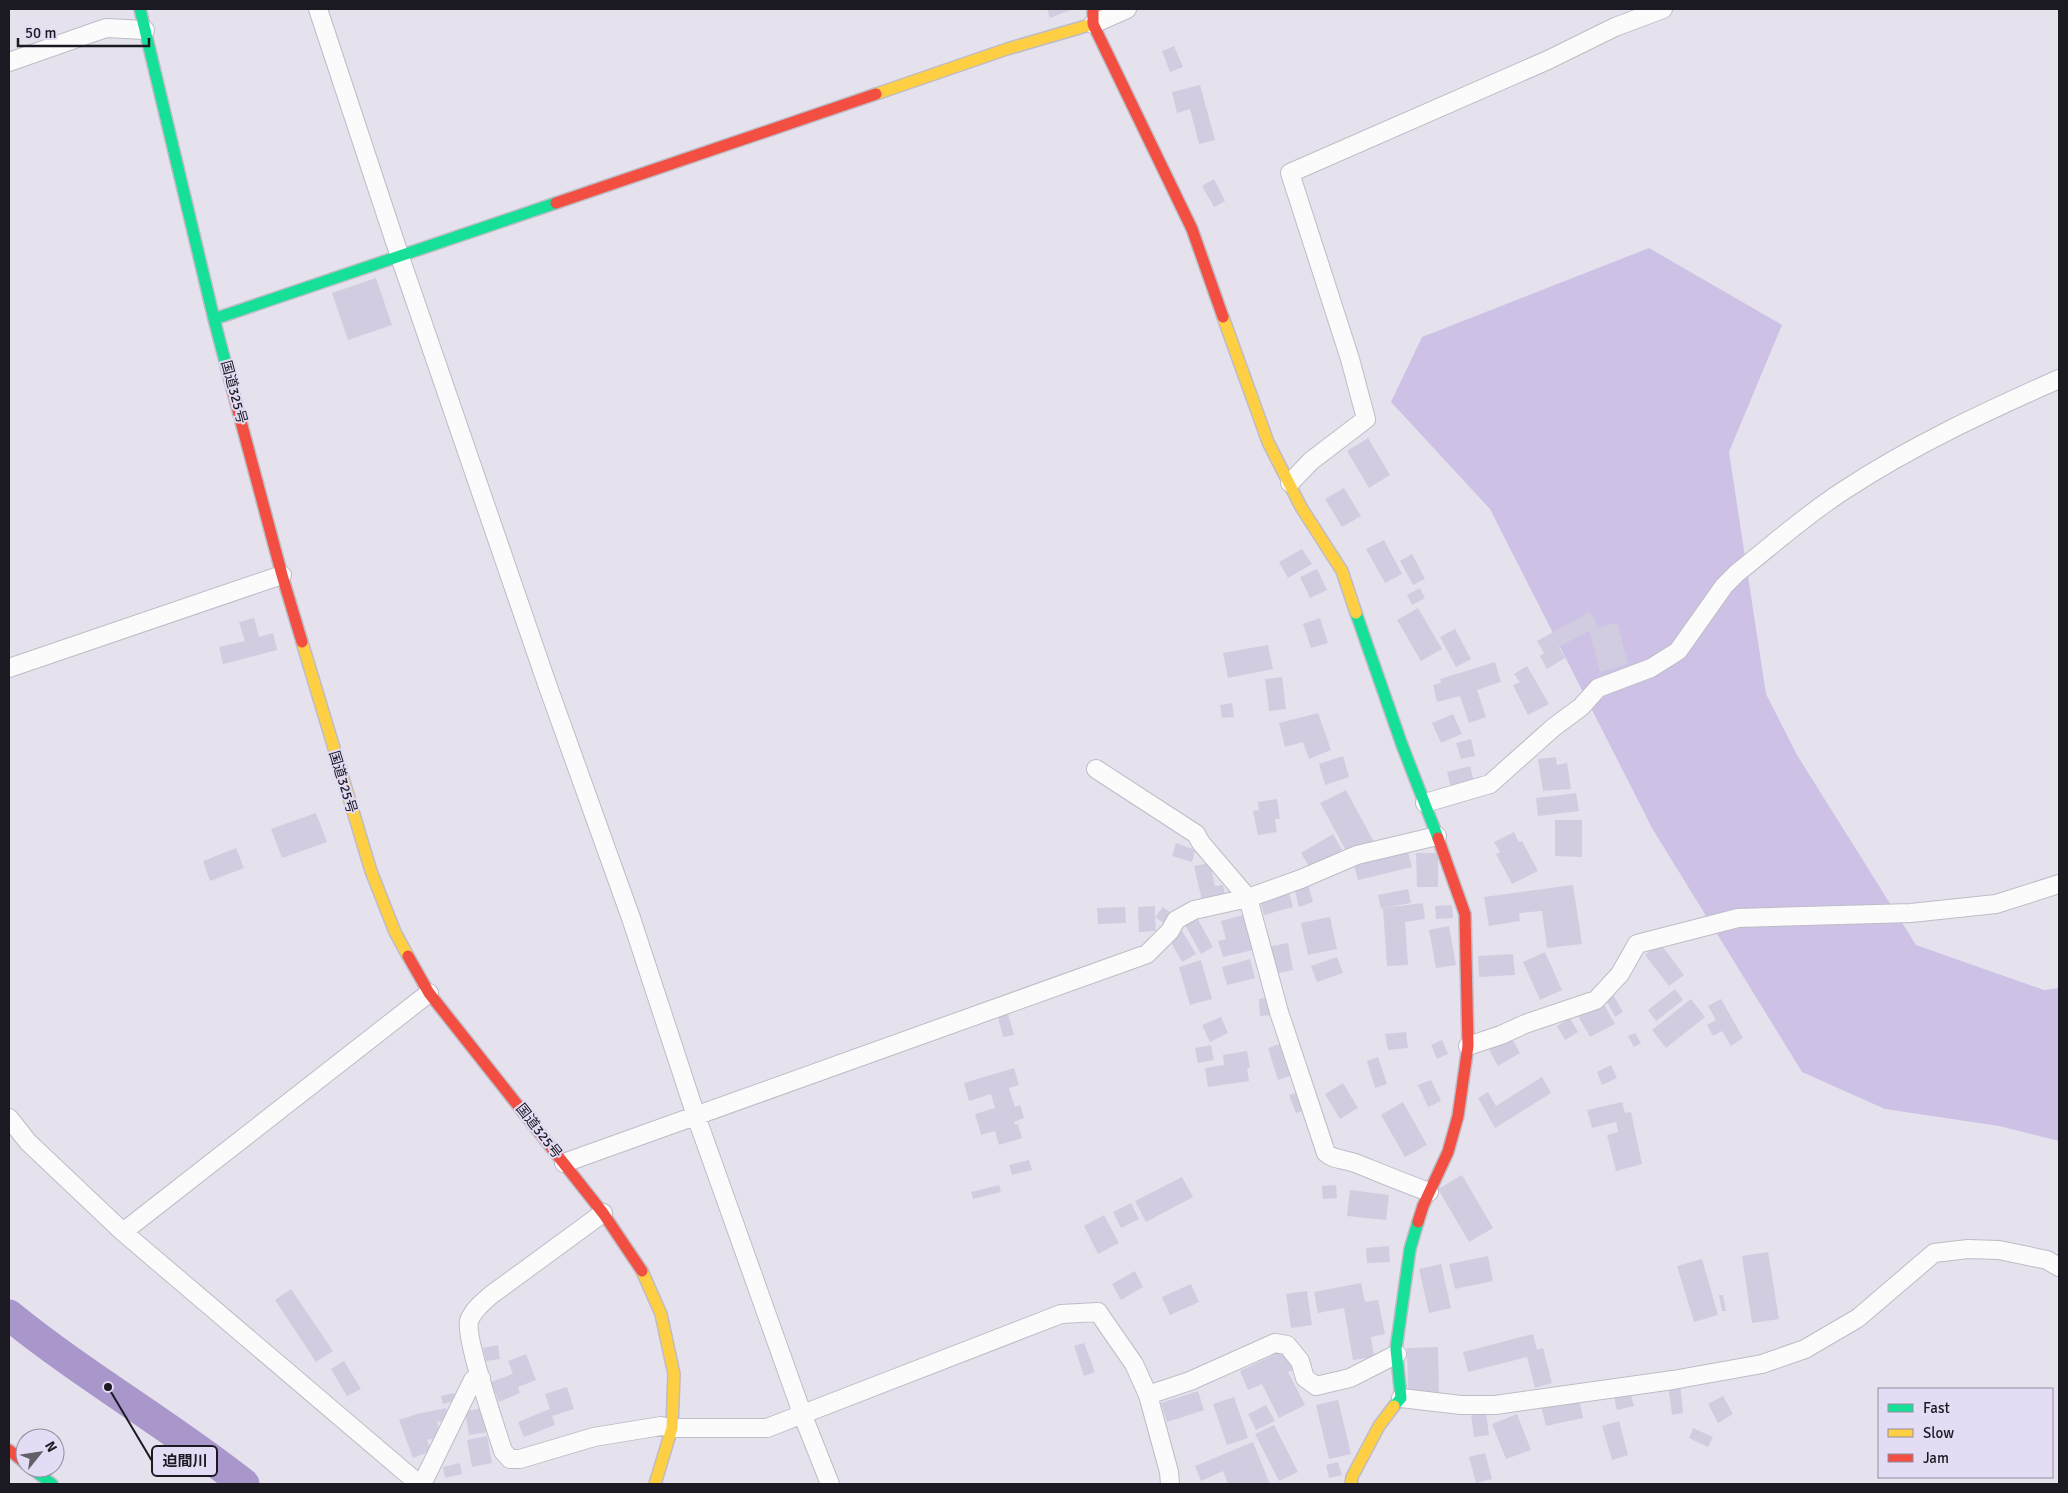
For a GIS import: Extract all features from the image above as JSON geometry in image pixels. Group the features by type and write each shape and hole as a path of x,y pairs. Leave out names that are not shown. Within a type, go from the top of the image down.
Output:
{"main road":[{"name":"国道325号","path":"140,9 214,319 282,575 371,872 395,932 430,993 564,1162 603,1213 641,1268 661,1314 674,1374 672,1428 655,1484"},
{"path":"214,319 998,52 1093,16 1192,229 1268,442 1301,507 1342,571 1395,728 1438,836 1465,914 1468,1046 1458,1116 1448,1152 1423,1206 1410,1249 1397,1354 1401,1398 1379,1426 1352,1477 1351,1484"}],"street":[{"path":"318,9 400,257 547,684 631,918 696,1116 803,1416 830,1484"},
{"path":"1093,16 1127,9"},
{"path":"1290,483 1310,461 1366,419 1350,359 1290,173 1548,60 1615,27 1663,9"},
{"path":"9,62 106,28 145,30"},
{"path":"1425,803 1490,784 1554,727 1582,707 1598,688 1651,668 1678,651 1724,586 1737,573 1841,492 1890,462 1970,419 2059,379"},
{"path":"9,668 282,575"},
{"path":"1096,768 1196,834 1201,843 1248,898 1276,1005 1326,1153 1332,1158 1354,1162 1429,1192"},
{"path":"564,1162 1147,954 1170,931 1176,920 1194,910 1248,898 1302,879 1357,855 1438,836"},
{"path":"1468,1046 1596,1000 1620,974 1637,944 1691,929 1738,918 1911,913 1996,904 2059,884"},
{"path":"123,1232 430,993"},
{"path":"9,1118 28,1142 123,1232 419,1484 425,1478 473,1380 481,1378"},
{"path":"603,1213 491,1295 477,1307 470,1320 468,1329 481,1378 503,1452 510,1458 520,1459 594,1437 661,1426 672,1428 767,1428 803,1416 1062,1314 1098,1312 1134,1364 1148,1395 1169,1472 1170,1484"},
{"path":"1401,1398 1461,1405 1495,1405 1673,1380 1762,1364 1805,1349 1858,1318 1934,1253 1968,1249 1999,1250 2047,1260 2059,1267"},
{"path":"1148,1395 1190,1381 1276,1343 1287,1345 1300,1361 1306,1378 1316,1386 1350,1378 1397,1354"}],"shaded area":[{"path":"1649,248 1782,325 1729,452 1766,694 1797,755 1916,945 2044,990 2059,988 2059,1141 1999,1126 1885,1109 1802,1072 1652,828 1490,509 1391,402 1422,337"}],"building":[{"path":"1047,9 1073,9 1050,18"},
{"path":"1174,46 1183,67 1170,72 1162,51"},
{"path":"1200,85 1215,140 1199,144 1190,109 1177,113 1172,92"},
{"path":"1214,179 1225,201 1214,207 1202,186"},
{"path":"376,278 392,325 348,340 332,293"},
{"path":"1368,438 1390,475 1369,488 1347,451"},
{"path":"1344,488 1361,516 1342,527 1325,499"},
{"path":"1384,540 1402,574 1385,583 1366,549"},
{"path":"1302,549 1312,564 1288,578 1279,562"},
{"path":"1412,554 1425,579 1413,585 1400,561"},
{"path":"1317,569 1327,590 1310,598 1300,577"},
{"path":"1420,588 1425,598 1412,605 1407,595"},
{"path":"1418,608 1442,649 1421,661 1397,620"},
{"path":"1590,612 1598,626 1559,647 1565,658 1547,669 1540,656 1544,653 1537,641"},
{"path":"254,618 259,637 273,633 277,650 223,664 219,647 245,641 239,622"},
{"path":"1320,618 1328,643 1311,648 1303,624"},
{"path":"1617,623 1628,664 1600,672 1589,630"},
{"path":"1455,629 1471,659 1456,667 1440,637"},
{"path":"1268,645 1273,669 1228,678 1223,653"},
{"path":"1495,662 1501,682 1477,690 1486,717 1469,723 1460,696 1437,702 1433,685 1441,683 1440,679"},
{"path":"1527,666 1549,704 1528,715 1513,685 1520,682 1514,674"},
{"path":"1282,677 1286,709 1269,711 1265,679"},
{"path":"1232,703 1234,717 1222,718 1220,705"},
{"path":"1318,713 1331,750 1309,759 1303,742 1285,747 1279,723"},
{"path":"1453,714 1462,734 1441,743 1432,723"},
{"path":"1471,739 1475,756 1461,759 1456,743"},
{"path":"1343,756 1349,777 1325,785 1319,764"},
{"path":"1556,757 1557,765 1567,763 1571,789 1543,791 1538,759"},
{"path":"1470,766 1474,782 1451,787 1447,772"},
{"path":"1346,790 1374,842 1349,856 1320,803"},
{"path":"1576,793 1579,811 1538,816 1536,798"},
{"path":"1277,799 1280,819 1275,819 1277,832 1258,835 1253,811 1259,810 1258,802"},
{"path":"316,813 327,842 282,858 271,829"},
{"path":"1555,820 1582,820 1582,857 1555,856"},
{"path":"1514,832 1519,842 1522,841 1538,871 1512,884 1496,854 1500,852 1494,842"},
{"path":"1333,834 1342,850 1310,868 1301,853"},
{"path":"1176,843 1195,850 1192,862 1172,856"},
{"path":"236,848 244,868 210,881 203,861"},
{"path":"1407,848 1412,867 1358,880 1353,862"},
{"path":"1416,853 1438,853 1438,887 1417,887"},
{"path":"1210,863 1215,886 1223,885 1225,896 1202,900 1194,866"},
{"path":"1308,884 1313,902 1299,907 1294,888"},
{"path":"1573,885 1582,944 1547,948 1542,911 1519,913 1520,921 1489,926 1484,897"},
{"path":"1408,889 1411,903 1381,909 1378,895"},
{"path":"1289,892 1293,907 1264,915 1260,900"},
{"path":"1423,903 1425,919 1405,922 1408,965 1387,966 1383,908"},
{"path":"1452,905 1453,918 1436,919 1435,906"},
{"path":"1155,906 1156,931 1139,932 1138,907"},
{"path":"1125,907 1126,923 1098,924 1097,908"},
{"path":"1163,907 1172,914 1165,924 1155,917"},
{"path":"1243,915 1253,950 1223,957 1218,941 1226,939 1221,921"},
{"path":"1196,916 1213,947 1201,954 1184,923"},
{"path":"1330,917 1337,949 1308,955 1301,923"},
{"path":"1449,926 1456,965 1436,968 1429,930"},
{"path":"1181,929 1196,954 1182,962 1168,937"},
{"path":"1288,943 1293,970 1274,974 1268,947"},
{"path":"1660,943 1684,975 1669,986 1645,955"},
{"path":"1545,952 1562,990 1540,1000 1523,962"},
{"path":"1513,954 1515,975 1479,977 1478,956"},
{"path":"1337,957 1343,973 1317,982 1311,966"},
{"path":"1250,959 1255,978 1227,985 1222,967"},
{"path":"1201,960 1212,999 1190,1005 1179,967"},
{"path":"1675,989 1683,1000 1656,1021 1648,1010"},
{"path":"1614,996 1623,1012 1615,1017 1606,1000"},
{"path":"1268,997 1270,1015 1260,1016 1259,999"},
{"path":"1691,999 1705,1017 1666,1048 1652,1030"},
{"path":"1721,999 1743,1038 1731,1046 1722,1031 1713,1036 1707,1025 1716,1020 1708,1006"},
{"path":"1603,1002 1615,1024 1590,1037 1578,1016"},
{"path":"1008,1014 1014,1035 1003,1037 998,1017"},
{"path":"1221,1017 1228,1033 1210,1042 1202,1025"},
{"path":"1570,1018 1578,1032 1565,1040 1557,1026"},
{"path":"1406,1032 1408,1048 1388,1050 1385,1034"},
{"path":"1635,1033 1641,1043 1634,1047 1628,1036"},
{"path":"1511,1037 1520,1053 1498,1066 1489,1050"},
{"path":"1442,1040 1448,1054 1437,1059 1431,1045"},
{"path":"1283,1043 1293,1075 1278,1080 1268,1048"},
{"path":"1211,1045 1214,1060 1198,1063 1195,1048"},
{"path":"1247,1051 1250,1067 1247,1068 1249,1081 1208,1087 1205,1068 1224,1065 1223,1055"},
{"path":"1378,1057 1387,1084 1375,1088 1367,1061"},
{"path":"1611,1065 1617,1078 1602,1085 1597,1072"},
{"path":"1014,1068 1019,1085 1009,1088 1015,1107 1020,1105 1024,1118 1014,1122 1015,1125 1018,1124 1022,1138 999,1145 995,1131 981,1135 975,1114 995,1108 991,1094 969,1101 964,1083"},
{"path":"1542,1077 1551,1093 1495,1128 1478,1098 1488,1092 1496,1106"},
{"path":"1431,1080 1441,1101 1428,1107 1418,1085"},
{"path":"1343,1083 1358,1108 1340,1119 1325,1094"},
{"path":"1301,1091 1308,1109 1296,1113 1289,1095"},
{"path":"1403,1102 1427,1145 1405,1157 1381,1115"},
{"path":"1622,1102 1625,1113 1631,1112 1642,1164 1616,1171 1607,1135 1618,1132 1616,1122 1592,1128 1587,1110"},
{"path":"1029,1160 1032,1170 1012,1175 1009,1165"},
{"path":"1462,1175 1493,1228 1469,1242 1438,1189"},
{"path":"1182,1177 1193,1197 1146,1222 1135,1201"},
{"path":"999,1185 1001,1192 973,1199 971,1192"},
{"path":"1336,1185 1337,1198 1323,1199 1322,1186"},
{"path":"1350,1190 1389,1195 1386,1220 1347,1216"},
{"path":"1131,1203 1139,1219 1121,1228 1113,1212"},
{"path":"1104,1215 1119,1243 1098,1254 1084,1226"},
{"path":"1389,1246 1390,1262 1367,1263 1366,1248"},
{"path":"1768,1252 1779,1319 1752,1323 1742,1256"},
{"path":"1488,1256 1493,1281 1455,1289 1449,1264"},
{"path":"1702,1259 1718,1315 1694,1322 1677,1266"},
{"path":"1441,1264 1451,1308 1429,1313 1419,1269"},
{"path":"1135,1271 1143,1287 1121,1300 1112,1284"},
{"path":"1361,1283 1365,1302 1378,1300 1385,1334 1371,1337 1374,1357 1353,1360 1344,1308 1318,1313 1314,1292"},
{"path":"1191,1284 1199,1302 1170,1315 1162,1297"},
{"path":"291,1289 333,1351 316,1362 275,1300"},
{"path":"1307,1291 1312,1325 1291,1328 1286,1294"},
{"path":"1719,1295 1723,1295 1726,1311 1722,1311"},
{"path":"1533,1334 1537,1350 1543,1348 1552,1383 1535,1388 1527,1357 1468,1372 1463,1352"},
{"path":"1084,1343 1095,1372 1084,1376 1074,1346"},
{"path":"498,1345 500,1359 486,1361 483,1348"},
{"path":"1438,1347 1439,1393 1408,1393 1407,1348"},
{"path":"1284,1350 1293,1370 1288,1372 1305,1405 1279,1418 1262,1384 1248,1390 1240,1371"},
{"path":"526,1354 536,1380 518,1387 520,1393 499,1402 491,1382 513,1374 508,1361"},
{"path":"344,1361 361,1389 347,1396 331,1369"},
{"path":"1680,1382 1683,1413 1672,1415 1668,1384"},
{"path":"567,1387 574,1409 552,1416 555,1425 524,1437 518,1422 550,1409 545,1394"},
{"path":"1629,1388 1634,1406 1617,1410 1613,1392"},
{"path":"1198,1391 1204,1410 1167,1422 1161,1403"},
{"path":"454,1393 456,1401 443,1404 441,1396"},
{"path":"1723,1396 1733,1414 1718,1423 1708,1404"},
{"path":"1234,1397 1248,1438 1227,1445 1213,1404"},
{"path":"1579,1398 1583,1418 1546,1426 1541,1406"},
{"path":"1338,1400 1351,1454 1329,1459 1316,1405"},
{"path":"1266,1405 1275,1421 1256,1430 1248,1414"},
{"path":"446,1408 449,1420 437,1422 441,1437 427,1440 431,1451 413,1458 399,1420"},
{"path":"485,1408 489,1432 469,1435 465,1411"},
{"path":"1486,1412 1489,1435 1474,1437 1471,1414"},
{"path":"1517,1414 1531,1450 1506,1459 1492,1424"},
{"path":"1619,1421 1628,1455 1612,1460 1602,1426"},
{"path":"1274,1425 1298,1472 1279,1481 1255,1434"},
{"path":"1693,1428 1713,1437 1708,1447 1689,1438"},
{"path":"487,1436 492,1463 472,1467 467,1440"},
{"path":"1253,1442 1270,1484 1228,1484 1223,1471 1201,1481 1195,1466"},
{"path":"1485,1453 1492,1479 1476,1483 1469,1457"},
{"path":"1338,1462 1342,1475 1329,1478 1326,1465"},
{"path":"460,1463 462,1474 445,1478 443,1467"}],"waterway":[{"path":"9,1315 67,1359 186,1441 244,1484"}],"traffic: fast":[{"path":"140,9 232,388"},
{"path":"214,319 556,203"},
{"path":"1356,613 1402,745 1438,838"},
{"path":"1394,1406 1401,1398 1396,1349 1410,1249 1418,1222"},
{"path":"44,1478 52,1484"}],"traffic: slow":[{"path":"876,94 1007,49 1093,24"},
{"path":"1223,317 1268,442 1301,507 1342,571 1356,613"},
{"path":"302,642 371,871 395,932 408,956"},
{"path":"642,1271 661,1314 674,1374 672,1428 655,1484"},
{"path":"1351,1484 1352,1477 1379,1426 1394,1406"}],"traffic: jam":[{"path":"1093,9 1093,24 1192,229 1223,317"},
{"path":"556,203 876,94"},
{"path":"232,388 302,642"},
{"path":"1418,1222 1423,1206 1448,1152 1458,1116 1468,1046 1465,914 1438,838"},
{"path":"408,956 429,993 603,1213 642,1271"},
{"path":"9,1450 15,1455"}],"place":[{"name":"迫間川","path":"108,1387"}]}
